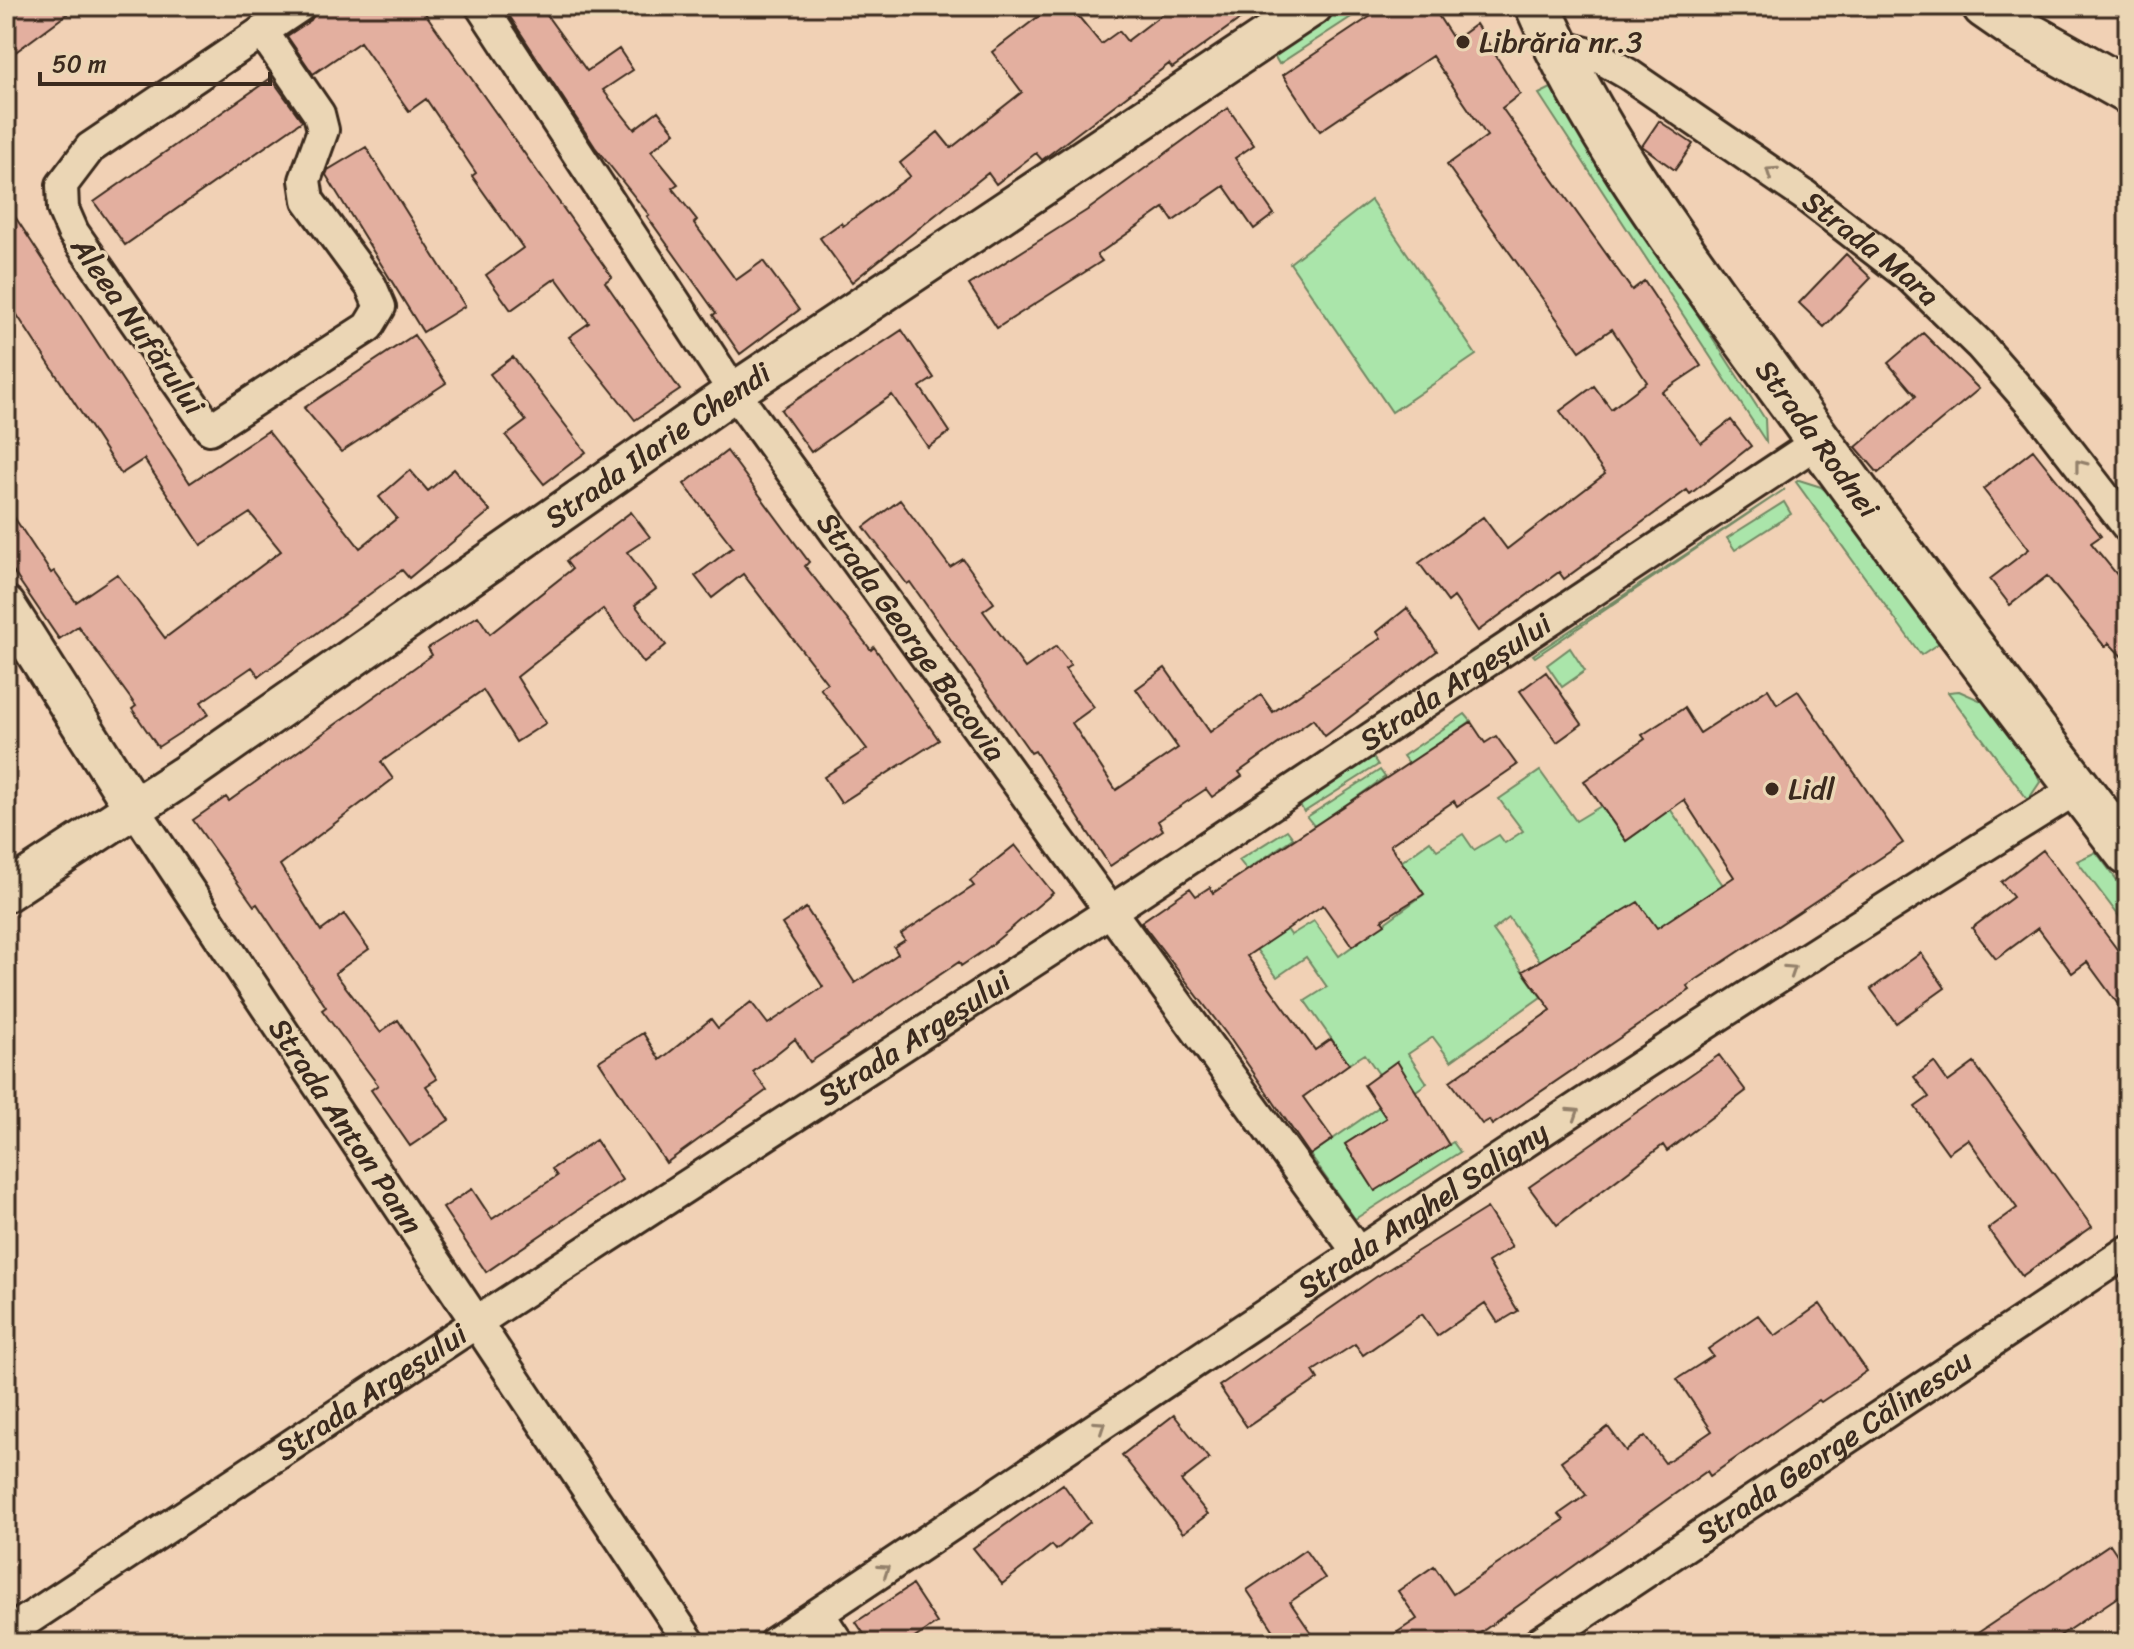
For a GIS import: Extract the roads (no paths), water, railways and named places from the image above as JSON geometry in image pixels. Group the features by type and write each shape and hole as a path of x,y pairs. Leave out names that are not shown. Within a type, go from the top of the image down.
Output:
{"main road":[{"path":"1985,6 2034,39 2128,91"},
{"name":"Strada Rodnei","path":"1546,25 1639,189 1819,441 2128,853"}],"street":[{"name":"Aleea Nufărului","path":"262,31 321,122 320,145 305,180 308,200 371,286 380,307 368,327 210,429 73,232 63,209 62,185 90,148 262,31 300,6"},
{"name":"Strada George Bacovia","path":"481,6 734,392 1359,1254"},
{"name":"Strada Ilarie Chendi","path":"6,892 134,808 734,392 1313,6"},
{"name":"Strada Mara","path":"1546,25 1628,74 1804,195 1911,278 1980,345 2041,415 2128,527"},
{"name":"Strada Argeșului","path":"6,1634 478,1322 1109,912 1819,441"},
{"name":"Strada Anton Pann","path":"6,606 134,808 690,1643"},
{"name":"Strada Anghel Saligny","path":"774,1643 1940,873 2078,788"},
{"name":"Strada George Călinescu","path":"1539,1643 2128,1251"},
{"path":"819,1614 838,1643"}],"place":[{"name":"Librăria nr.3","path":"1463,42"},
{"name":"Lidl","path":"1772,789"}]}
